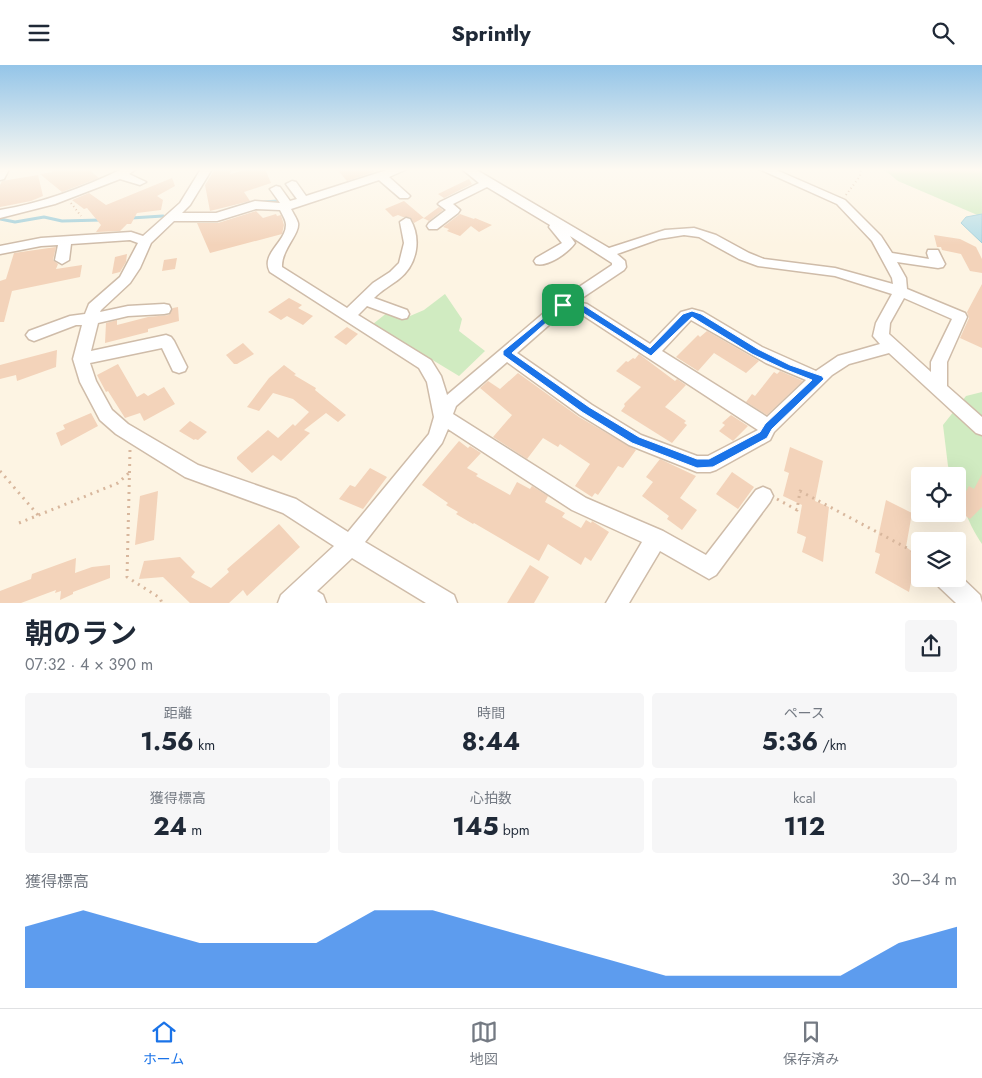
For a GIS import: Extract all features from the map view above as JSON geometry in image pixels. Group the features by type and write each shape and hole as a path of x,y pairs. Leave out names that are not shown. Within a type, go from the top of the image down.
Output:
{"street":[{"path":"0,213 20,211 70,194"},
{"path":"191,194 184,205 145,241 133,268 125,280 94,308 81,359 88,382 106,415 136,438 192,471 289,506 446,603"},
{"path":"279,194 286,206 292,224 290,232 275,257 275,269 425,364 432,373 438,388 443,417 579,504 656,538 709,569 763,497"},
{"path":"299,194 304,201"},
{"path":"172,217 218,217 255,205 286,206 325,194"},
{"path":"433,226 454,210 444,204 464,194"},
{"path":"301,600 350,545 436,438 450,401 563,305 619,267 618,261 608,253 506,194"},
{"path":"825,194 847,207 877,239 899,278 900,293 883,323 881,336 982,428"},
{"path":"541,261 564,248 569,243 549,221 550,219"},
{"path":"348,315 360,307 376,287 396,275 404,265 411,251 412,239 406,223"},
{"path":"608,253 667,234 684,231 702,232 737,253 752,259 768,264 835,272 900,293 960,317 939,362 939,389"},
{"path":"0,251 41,242 131,235 145,241"},
{"path":"62,260 65,241"},
{"path":"888,257 938,264 933,253"},
{"path":"366,300 402,314"},
{"path":"563,305 582,308 768,427"},
{"path":"34,335 75,320 92,319 128,311 164,309"},
{"path":"651,353 686,316 692,314 755,351 787,367 819,379"},
{"path":"81,359 166,341 179,367"},
{"path":"506,353 586,410 635,440 697,464 710,464 764,435 768,427 826,371 844,361 893,346"},
{"path":"616,603 656,538"},
{"path":"955,587 972,603"}],"path":[{"path":"846,194 844,197 848,203 847,207"},
{"path":"65,196 80,216"},
{"path":"136,438 130,447 127,577 160,598 162,603"},
{"path":"0,471 38,516"},
{"path":"19,523 118,483 130,472"},
{"path":"763,497 775,498 797,510 800,491 911,550"}],"green space":[{"path":"929,194 982,194 982,217"},
{"path":"445,294 462,319 459,331 485,351 459,376 373,324 388,312 403,319 424,310"},
{"path":"982,392 982,544 966,514 966,467 948,467 943,425 966,396"}],"water":[{"path":"982,214 982,243 961,223 966,217"}],"building":[{"path":"0,194 43,194 43,196 31,201 0,207"},
{"path":"91,194 106,205 133,194 160,194 157,196 163,200 161,210 137,213 131,224 127,224 120,231 96,232 101,225 87,208 84,209 72,200"},
{"path":"207,194 245,194 250,201 210,211"},
{"path":"438,194 452,194 444,198"},
{"path":"404,201 424,218 439,207 443,210 429,221 423,218 414,223 410,217 398,215 393,217 385,209"},
{"path":"256,211 263,218 276,214 277,216 281,215 284,225 282,234 210,253 197,223 218,223"},
{"path":"460,214 492,225 479,232 471,226 460,236 447,231 449,229 443,227"},
{"path":"934,235 960,239 976,247 982,259 982,273 970,271 961,254 937,247"},
{"path":"56,247 53,260 58,264 56,269 82,265 80,277 12,291 4,322 0,322 0,281 6,279 14,253"},
{"path":"127,254 126,262 120,272 112,274 115,257"},
{"path":"177,258 175,269 162,271 164,260"},
{"path":"982,284 982,348 960,338 969,318 967,312"},
{"path":"289,298 302,305 298,308 313,316 303,325 287,316 281,320 268,312"},
{"path":"178,307 179,321 148,329 148,332 105,343 106,323 117,320 117,325 148,317 169,315 173,308"},
{"path":"347,327 358,334 346,345 334,337"},
{"path":"707,331 759,361 746,373 714,353 698,371 676,357 698,335 700,337"},
{"path":"243,343 254,354 234,364 226,355"},
{"path":"57,350 56,367 17,381 16,375 0,379 0,365"},
{"path":"639,354 675,381 677,379 686,385 665,407 686,421 684,423 687,425 672,443 621,411 625,406 624,404 641,387 616,371 626,361 635,359"},
{"path":"118,364 137,397 144,393 148,396 164,387 175,404 144,421 140,413 125,418 108,391 106,392 97,375"},
{"path":"284,365 296,374 294,375 316,388 315,390 346,415 338,422 326,413 304,430 310,433 281,461 273,455 252,473 237,457 268,430 278,438 293,424 295,426 309,412 293,399 273,393 259,411 247,407 269,378"},
{"path":"780,371 803,381 767,415 746,402 752,394 755,396 774,372 777,374"},
{"path":"518,373 579,417 636,450 623,468 618,466 598,495 595,493 592,497 575,486 590,464 560,444 558,447 543,438 527,459 493,437 512,415 480,388 488,381 500,389"},
{"path":"91,413 98,426 61,446 56,433 65,429 63,425"},
{"path":"731,415 748,426 733,441 719,431 725,425 722,423"},
{"path":"190,421 207,432 198,440 194,440 179,431"},
{"path":"459,441 468,448 470,446 481,453 467,468 478,474 476,476 510,495 517,482 530,489 532,486 548,496 545,502 565,513 562,517 581,528 586,520 591,523 592,521 609,532 591,561 585,557 581,565 548,544 539,561 456,514 458,512 446,505 448,503 422,485"},
{"path":"790,447 823,461 815,501 829,507 823,562 802,552 806,537 797,533 802,505 783,496 789,473 784,471"},
{"path":"660,459 696,476 680,498 697,510 682,530 667,519 669,516 642,496 653,482 646,477"},
{"path":"370,468 387,477 363,509 339,499 350,485 355,487"},
{"path":"732,472 754,487 738,509 716,494"},
{"path":"982,474 982,507 970,519 966,516 966,491 969,486 974,489"},
{"path":"158,491 154,540 135,545 140,496"},
{"path":"886,500 911,512 906,547 911,551 911,583 909,592 875,573 880,554 875,552"},
{"path":"279,524 300,547 247,596 243,590 229,603 190,603 163,577 139,579 144,561 180,557 195,572 191,577 211,588 229,572 227,569"},
{"path":"76,558 75,573 92,567 110,565 110,578 73,592 73,594 60,600 61,591 55,593 56,590 21,603 0,603 0,591 31,579 32,574"},
{"path":"530,565 549,577 534,603 507,603"}],"waterway":[{"path":"263,202 278,201"},
{"path":"131,218 163,216"},
{"path":"0,219 15,222 44,217 62,221 101,220"}],"route":[{"path":"563,305 582,308 651,353 686,316 692,314 755,351 787,367 819,379 768,427 764,435 710,464 697,464 635,440 586,410 506,353 563,305"}]}
